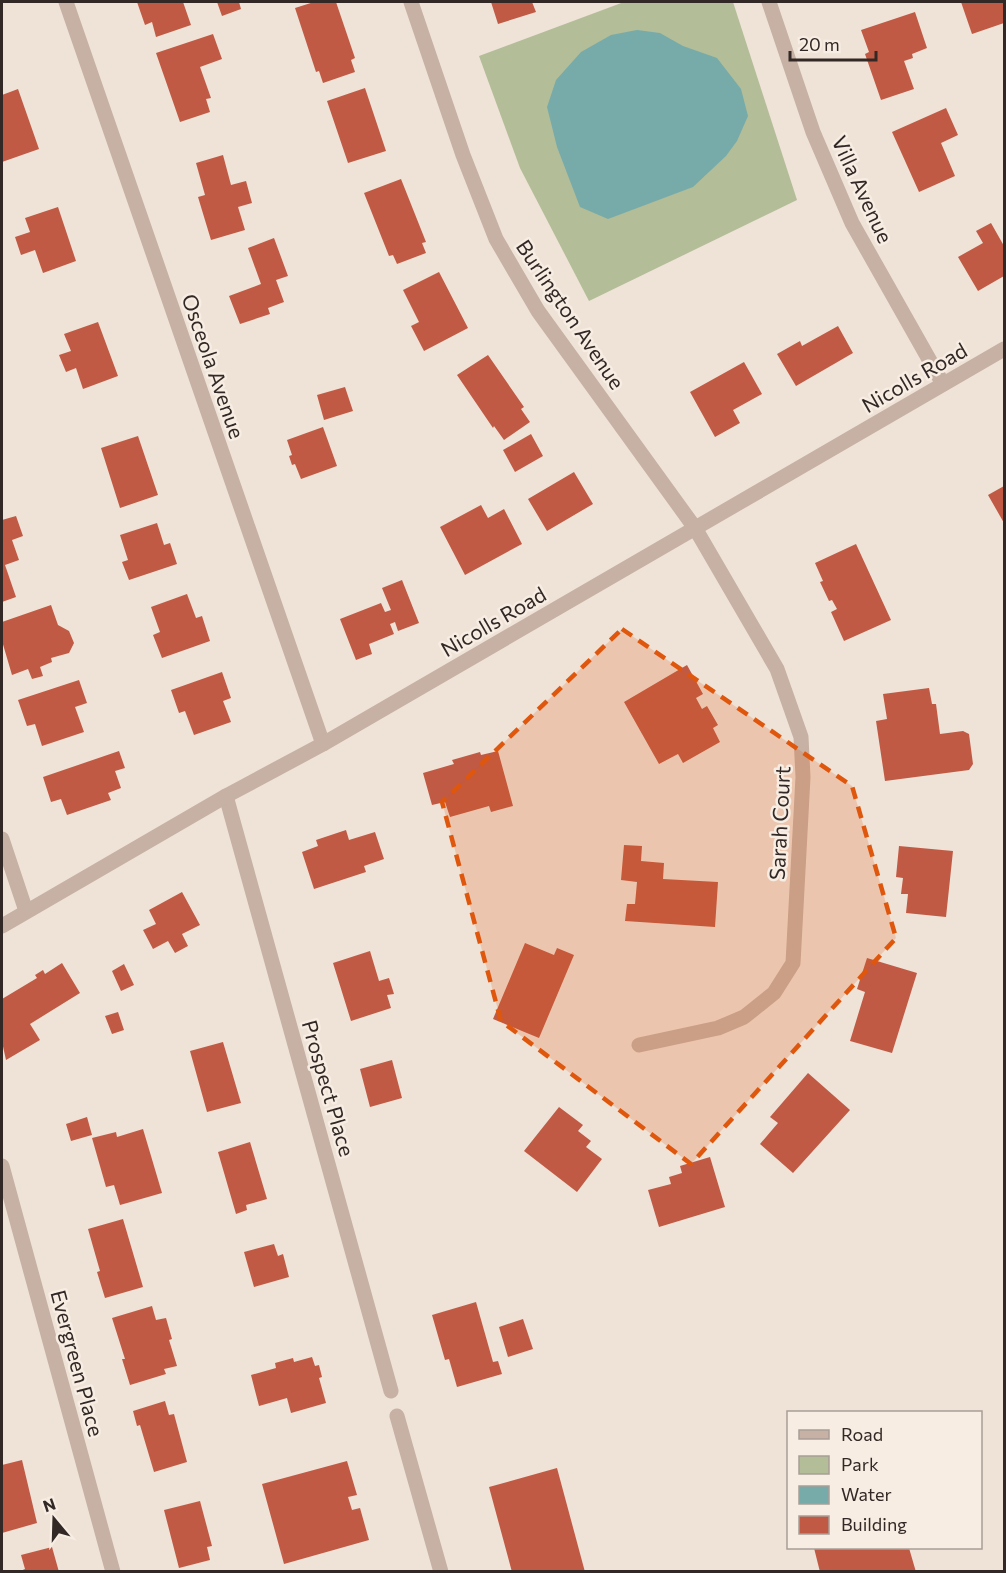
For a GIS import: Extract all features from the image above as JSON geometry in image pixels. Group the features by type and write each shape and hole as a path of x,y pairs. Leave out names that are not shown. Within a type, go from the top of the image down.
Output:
{"street":[{"name":"Osceola Avenue","path":"66,2 323,744"},
{"name":"Burlington Avenue","path":"411,2 463,155 496,239 538,311 695,528"},
{"name":"Villa Avenue","path":"769,2 813,132 852,223 943,384"},
{"name":"Nicolls Road","path":"2,926 226,796 323,744 1005,349"},
{"name":"Sarah Court","path":"639,1045 718,1028 744,1017 774,993 793,963 803,777 801,737 777,669 695,528"},
{"name":"Prospect Place","path":"226,796 391,1391"},
{"path":"2,839 26,911"},
{"name":"Evergreen Place","path":"2,1166 113,1572"},
{"path":"397,1416 441,1572"}],"highlighted area":[{"path":"622,629 852,786 896,938 691,1164 501,1021 442,802"}],"green space":[{"path":"624,2 733,2 797,200 589,301 520,168 479,56"}],"water":[{"path":"637,30 660,33 683,46 717,58 741,89 748,116 737,141 726,156 693,187 608,219 580,207 557,147 547,107 556,80 581,52 611,35"}],"building":[{"path":"137,2 183,2 191,25 156,37 152,22 145,25"},
{"path":"217,2 239,2 241,9 222,16"},
{"path":"314,2 336,2 355,58 351,60 355,72 323,83 319,71 316,72 295,8"},
{"path":"491,2 532,2 536,12 498,24"},
{"path":"961,2 1004,2 1004,23 972,34"},
{"path":"915,12 927,48 912,54 913,58 904,61 914,89 881,100 865,54 869,52 861,30"},
{"path":"213,34 222,59 200,67 211,98 206,99 210,112 180,122 156,53"},
{"path":"365,88 386,151 348,163 327,101"},
{"path":"18,89 39,149 2,162 2,95"},
{"path":"946,108 958,135 941,143 955,176 919,192 892,132"},
{"path":"223,155 231,185 246,181 252,203 238,207 245,230 211,240 198,197 205,195 196,163"},
{"path":"401,179 426,242 422,243 426,253 397,264 393,255 389,256 364,193"},
{"path":"58,207 76,261 43,273 35,250 21,255 15,237 30,232 25,218"},
{"path":"991,223 1004,246 1004,276 978,291 958,257 983,243 976,231"},
{"path":"274,238 288,276 276,280 284,302 268,308 270,314 240,324 229,296 261,284 248,248"},
{"path":"439,272 468,328 424,351 411,326 419,322 403,290"},
{"path":"98,322 118,376 83,389 76,368 66,372 59,355 71,351 64,334"},
{"path":"838,326 853,353 796,386 777,354 800,341 802,346"},
{"path":"488,355 524,407 521,409 530,422 504,440 494,426 493,428 457,375"},
{"path":"744,362 762,394 733,410 740,423 715,437 690,392"},
{"path":"345,387 353,411 324,420 317,395"},
{"path":"323,427 337,466 301,479 295,464 292,465 289,456 292,455 287,440"},
{"path":"531,434 543,456 515,472 503,450"},
{"path":"138,436 158,495 120,508 101,448"},
{"path":"574,472 593,504 547,531 528,499"},
{"path":"1004,486 1004,523 988,495"},
{"path":"481,505 488,518 504,509 522,544 465,575 440,527"},
{"path":"16,516 23,536 12,540 19,560 5,565 16,597 2,602 2,520"},
{"path":"157,523 164,545 170,543 177,564 129,580 122,562 128,560 120,535"},
{"path":"856,544 891,620 844,641 831,612 837,609 832,600 829,601 820,582 823,581 815,563"},
{"path":"402,580 419,623 398,631 395,622 390,624 394,634 369,644 372,654 356,660 340,619 381,603 385,612 391,610 382,588"},
{"path":"187,594 196,618 202,616 210,641 162,658 153,635 160,632 151,607"},
{"path":"51,605 58,625 69,631 74,643 69,653 51,658 52,662 40,667 43,676 32,679 28,669 12,675 2,641 2,622"},
{"path":"687,665 703,694 696,698 702,709 707,706 718,725 713,728 720,742 683,763 678,754 659,764 624,702"},
{"path":"222,672 231,698 223,701 231,722 194,735 185,711 179,713 171,690"},
{"path":"79,680 87,703 75,707 84,732 42,746 35,724 27,726 18,700"},
{"path":"929,688 932,704 936,704 940,734 963,731 969,734 973,764 969,770 885,781 876,721 887,719 883,694"},
{"path":"119,751 125,768 115,771 121,788 108,793 111,800 67,815 61,799 51,802 43,777"},
{"path":"498,751 513,806 491,812 489,806 450,817 445,802 432,805 423,773 454,764 452,760 480,752 481,755"},
{"path":"346,830 349,840 375,832 384,859 364,866 366,872 314,889 302,852 318,846 316,840"},
{"path":"624,845 642,846 641,861 664,863 663,879 718,882 715,927 625,921 627,904 635,904 637,882 621,880"},
{"path":"899,846 953,851 946,917 906,913 908,894 901,894 903,878 896,877"},
{"path":"182,892 200,925 182,934 188,946 175,953 168,941 153,949 143,930 156,924 149,910"},
{"path":"525,943 554,955 557,948 574,955 539,1038 493,1019"},
{"path":"370,951 379,981 389,978 394,994 387,995 391,1008 351,1021 333,963"},
{"path":"867,958 917,973 892,1053 850,1041 865,992 857,989"},
{"path":"62,963 80,993 30,1024 40,1040 6,1060 2,1042 2,999 37,978 35,975 43,970 45,974"},
{"path":"124,964 134,985 121,991 112,971"},
{"path":"118,1012 124,1030 112,1034 105,1016"},
{"path":"223,1042 241,1103 207,1112 190,1051"},
{"path":"392,1060 402,1098 370,1107 360,1069"},
{"path":"808,1073 850,1110 793,1173 760,1144 778,1123 770,1117"},
{"path":"559,1107 583,1125 578,1131 591,1141 586,1147 602,1159 577,1192 524,1151"},
{"path":"87,1117 92,1135 71,1141 66,1124"},
{"path":"143,1129 162,1193 120,1205 114,1185 106,1187 92,1138 116,1132 117,1137"},
{"path":"250,1142 267,1199 246,1205 247,1210 236,1214 218,1152"},
{"path":"710,1157 725,1207 659,1227 648,1190 671,1184 669,1177 682,1173 680,1166"},
{"path":"123,1219 143,1287 105,1298 88,1229"},
{"path":"274,1244 278,1256 283,1254 289,1277 254,1287 244,1252"},
{"path":"476,1302 493,1362 498,1361 502,1374 457,1387 449,1359 445,1360 432,1315"},
{"path":"152,1306 156,1320 166,1318 172,1339 169,1340 177,1366 164,1369 166,1374 130,1385 122,1359 125,1359 112,1318"},
{"path":"523,1319 533,1349 508,1357 499,1327"},
{"path":"312,1357 315,1366 319,1365 322,1377 319,1378 326,1403 291,1413 287,1398 259,1406 251,1375 276,1368 275,1363 293,1358 294,1362"},
{"path":"165,1401 169,1415 174,1414 187,1462 154,1472 140,1425 137,1426 133,1411"},
{"path":"22,1460 37,1523 2,1533 2,1465"},
{"path":"347,1461 357,1495 348,1497 352,1510 360,1508 369,1540 284,1564 262,1484"},
{"path":"557,1468 585,1572 512,1572 489,1487"},
{"path":"200,1501 212,1546 207,1547 210,1560 179,1568 164,1510"},
{"path":"52,1547 59,1572 18,1572 25,1569 21,1555"},
{"path":"814,1549 909,1549 916,1572 820,1572"}]}
